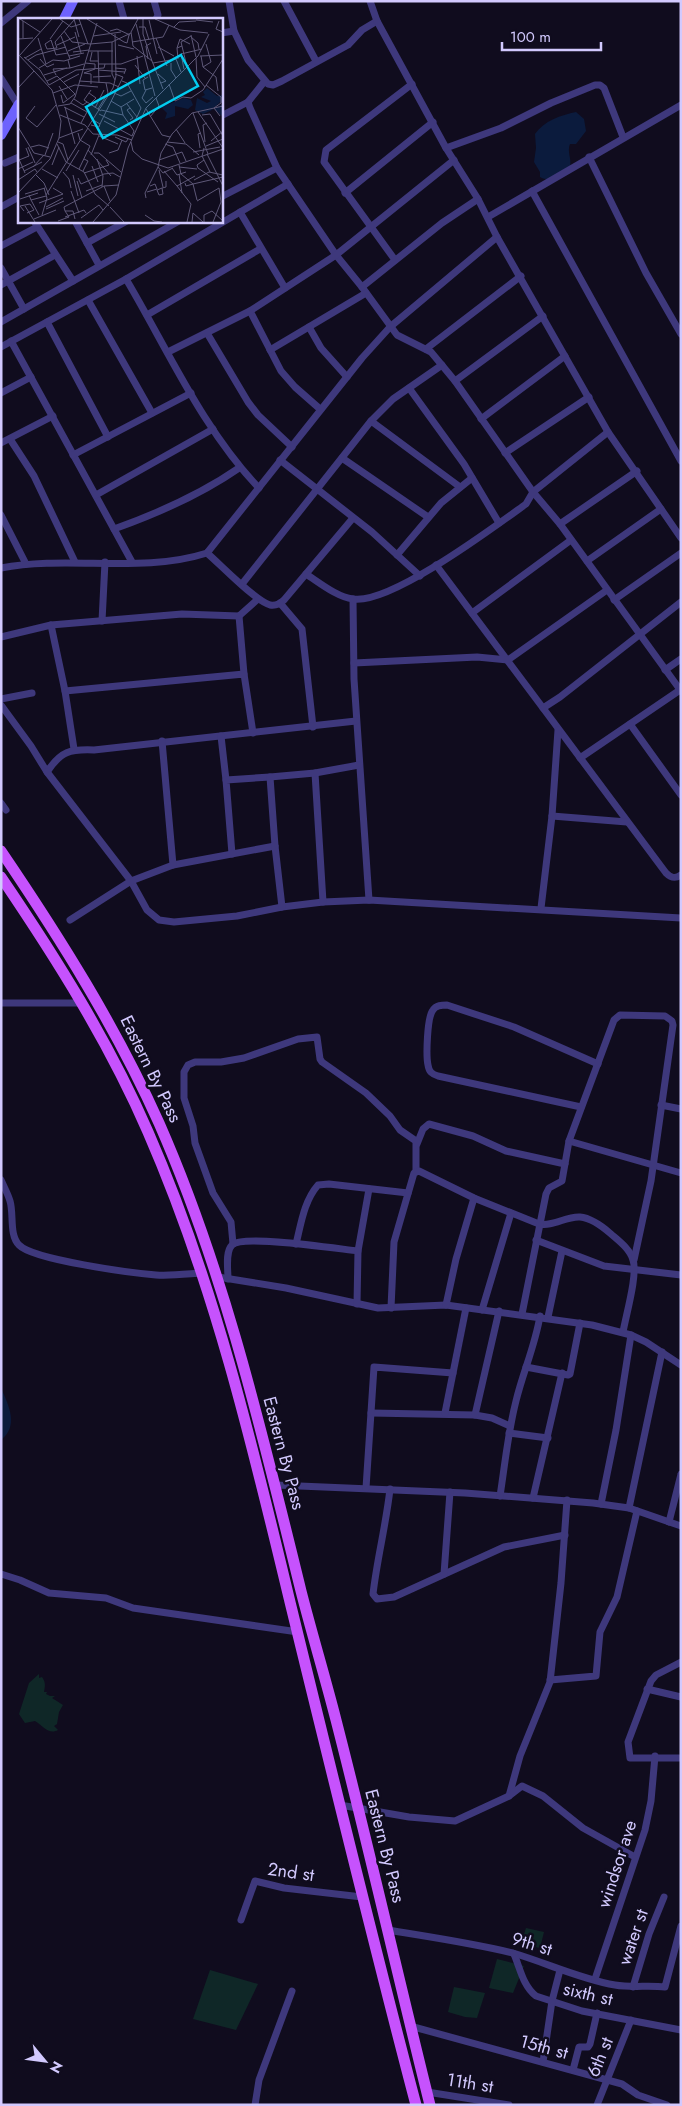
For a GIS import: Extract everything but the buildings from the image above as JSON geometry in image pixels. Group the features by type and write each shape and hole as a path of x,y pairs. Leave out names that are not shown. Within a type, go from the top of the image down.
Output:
{"main road":[{"name":"Eastern By Pass","path":"1,851 109,1021 137,1077 223,1278 388,1930 430,2105"},
{"name":"Eastern By Pass","path":"1,877 59,964 127,1087 148,1132 185,1222 218,1321 260,1475 362,1897 416,2105"}],"street":[{"path":"1,23 28,1"},
{"path":"119,1 124,18"},
{"path":"154,1 158,15 156,18"},
{"path":"229,1 234,31 248,60 264,82 268,84 278,83 348,44 362,30 377,21"},
{"path":"284,1 316,61"},
{"path":"370,1 377,21 446,148 478,199 608,432 637,470 681,538"},
{"path":"64,18 72,2"},
{"path":"222,33 234,31"},
{"path":"1,78 18,109 1,135"},
{"path":"222,115 248,102 264,82"},
{"path":"396,260 324,162 326,150 412,84"},
{"path":"446,148 501,128 551,103 595,85 600,85 604,88 623,137"},
{"path":"248,102 276,168 336,255 399,337 426,349 455,381 533,492 560,524 680,691 580,758"},
{"path":"488,218 623,137 681,105"},
{"path":"345,193 433,122"},
{"path":"5,163 18,156"},
{"path":"589,157 646,272 681,334"},
{"path":"168,352 250,311 336,255 454,160"},
{"path":"222,196 276,168"},
{"path":"1,347 126,279 288,184"},
{"path":"532,191 681,461"},
{"path":"1,207 18,198"},
{"path":"270,350 309,327 364,290 396,260 478,199"},
{"path":"240,212 260,249 285,288"},
{"path":"76,222 99,265"},
{"path":"87,243 125,222"},
{"path":"1,322 175,222"},
{"path":"1,246 36,224 73,281"},
{"path":"1,568 26,564 132,562 194,557 207,553 320,409 390,327 497,236"},
{"path":"147,314 260,249"},
{"path":"1,285 55,255"},
{"path":"1,268 24,309"},
{"path":"426,349 521,276"},
{"path":"126,279 213,429 239,468 259,488"},
{"path":"88,300 152,413"},
{"path":"250,311 281,371 295,388 320,409"},
{"path":"455,381 543,316"},
{"path":"47,322 108,437"},
{"path":"309,327 322,348 347,377"},
{"path":"207,334 248,402 258,415 292,447"},
{"path":"11,341 132,562"},
{"path":"482,419 565,356"},
{"path":"242,584 318,491 371,421 393,399 442,365"},
{"path":"1,394 31,377"},
{"path":"409,388 472,478 499,523"},
{"path":"73,455 192,392"},
{"path":"505,453 588,397"},
{"path":"1,443 52,416"},
{"path":"371,421 460,487"},
{"path":"96,495 213,429"},
{"path":"306,574 341,595 353,599 366,599 420,576 526,504 533,492 608,432"},
{"path":"10,439 34,476 75,562"},
{"path":"342,458 428,517"},
{"path":"280,460 353,518 420,576"},
{"path":"114,529 152,516 188,500 239,468"},
{"path":"560,524 637,470"},
{"path":"397,555 428,517 472,478"},
{"path":"587,561 661,509"},
{"path":"1,515 26,564"},
{"path":"207,553 258,599 269,605 280,603 353,518"},
{"path":"472,613 571,540"},
{"path":"614,600 681,553"},
{"path":"102,622 105,562"},
{"path":"436,565 666,874 672,878 677,878 681,875"},
{"path":"354,663 477,657 508,660 607,590"},
{"path":"1,637 51,625 182,614 238,616 258,599"},
{"path":"353,599 356,721 369,900"},
{"path":"543,708 560,697 681,602"},
{"path":"280,603 302,628 313,727"},
{"path":"238,616 253,733"},
{"path":"51,625 65,691 74,750"},
{"path":"665,670 681,659"},
{"path":"65,691 244,674"},
{"path":"1,699 32,693"},
{"path":"1,705 31,746 47,772 131,881 147,910 159,920 174,922 237,916 282,907 323,902 369,900 541,908 681,918"},
{"path":"47,772 55,760 74,750 94,750 356,721"},
{"path":"630,724 681,795"},
{"path":"541,908 552,816 558,730"},
{"path":"221,736 232,854"},
{"path":"162,741 174,864"},
{"path":"226,780 315,773 359,765"},
{"path":"315,773 323,902"},
{"path":"270,777 274,846 282,907"},
{"path":"1,803 6,810"},
{"path":"552,816 627,822"},
{"path":"70,920 131,881 174,864 274,846"},
{"path":"1,1002 81,1003"},
{"path":"581,1107 431,1073 428,1066 427,1052 430,1014 434,1008 440,1005 456,1008 514,1027 598,1064"},
{"path":"522,1314 547,1191 562,1181 569,1141 616,1017 620,1015 670,1018 673,1026 648,1199 634,1260 635,1271 623,1332"},
{"path":"417,1144 400,1130 390,1116 366,1093 322,1062 317,1037 298,1039 244,1058 221,1062 195,1062 188,1066 184,1072 186,1110 210,1185 231,1222 233,1244 228,1251 223,1278 286,1288 357,1304 391,1308 446,1305 580,1323 631,1335 681,1365"},
{"path":"662,1105 681,1109"},
{"path":"391,1308 394,1242 416,1171 417,1144 422,1129 429,1124 473,1136 506,1151 565,1164"},
{"path":"569,1141 681,1172"},
{"path":"416,1171 474,1198 546,1226 578,1217 586,1218 606,1229 620,1241 634,1260"},
{"path":"1,1180 10,1202 15,1238 18,1245 24,1249 50,1258 124,1271 156,1275 202,1273"},
{"path":"296,1244 306,1204 311,1193 318,1185 329,1184 408,1193"},
{"path":"357,1304 358,1251 369,1189"},
{"path":"446,1305 456,1259 474,1198"},
{"path":"482,1310 511,1213"},
{"path":"536,1240 604,1266 681,1275"},
{"path":"233,1244 246,1241 358,1251"},
{"path":"500,1496 510,1430 526,1367 544,1317 562,1251"},
{"path":"445,1413 466,1308"},
{"path":"475,1415 499,1312"},
{"path":"526,1367 568,1375 572,1372 580,1323"},
{"path":"601,1504 616,1430 631,1335"},
{"path":"629,1508 662,1352"},
{"path":"366,1488 375,1366 453,1373"},
{"path":"533,1498 562,1374"},
{"path":"371,1413 475,1415 492,1418 510,1430 548,1438"},
{"path":"669,1522 681,1474"},
{"path":"276,1485 450,1492 567,1500 629,1508 681,1526"},
{"path":"390,1489 388,1511 378,1555 373,1594 375,1597 382,1599 394,1596 504,1547 565,1535"},
{"path":"444,1574 450,1492"},
{"path":"509,1796 520,1756 550,1680 567,1500"},
{"path":"550,1680 596,1676 600,1632 617,1597 637,1511"},
{"path":"1,1574 49,1592 106,1598 133,1608 298,1632"},
{"path":"681,1662 656,1676 651,1681 628,1746 630,1758 655,1756 681,1758"},
{"path":"647,1689 681,1697"},
{"name":"windsor ave","path":"595,1979 645,1830 651,1801 655,1756"},
{"path":"340,1805 409,1817 455,1821 509,1796 522,1786 530,1788 583,1828 635,1857"},
{"name":"2nd st","path":"241,1920 255,1881 284,1888 362,1897"},
{"name":"water st","path":"632,1988 649,1934 664,1897"},
{"name":"9th st","path":"388,1930 514,1954 603,1983 632,1988 655,1985 665,1987 681,1926"},
{"name":"sixth st","path":"514,1954 530,1991 536,1996 597,2013 681,2030"},
{"path":"543,2062 552,2002 560,1970"},
{"path":"255,2105 259,2080 292,1990"},
{"path":"573,2070 579,2047 588,2047 590,2044 597,2013"},
{"name":"6th st","path":"597,2105 631,2020"},
{"name":"15th st","path":"410,2026 622,2084 638,2095 667,2105"},
{"name":"11th st","path":"427,2092 510,2105"}],"green space":[{"path":"39,1674 39,1678 42,1677 44,1681 44,1692 47,1692 46,1694 50,1696 55,1696 52,1698 63,1705 59,1712 57,1724 54,1726 58,1730 55,1731 46,1729 35,1721 25,1723 19,1714 29,1683"},
{"path":"526,1928 544,1932 540,1948 521,1944"},
{"path":"497,1959 524,1966 513,1993 489,1988"},
{"path":"210,1970 258,1984 236,2030 193,2019"},
{"path":"454,1987 485,1993 477,2018 448,2012"}],"water":[{"path":"576,112 584,119 586,131 576,144 570,144 570,166 567,175 550,179 540,177 540,172 534,162 535,134 553,119"},
{"path":"1,1388 11,1415 11,1422 10,1428 1,1440"}]}
